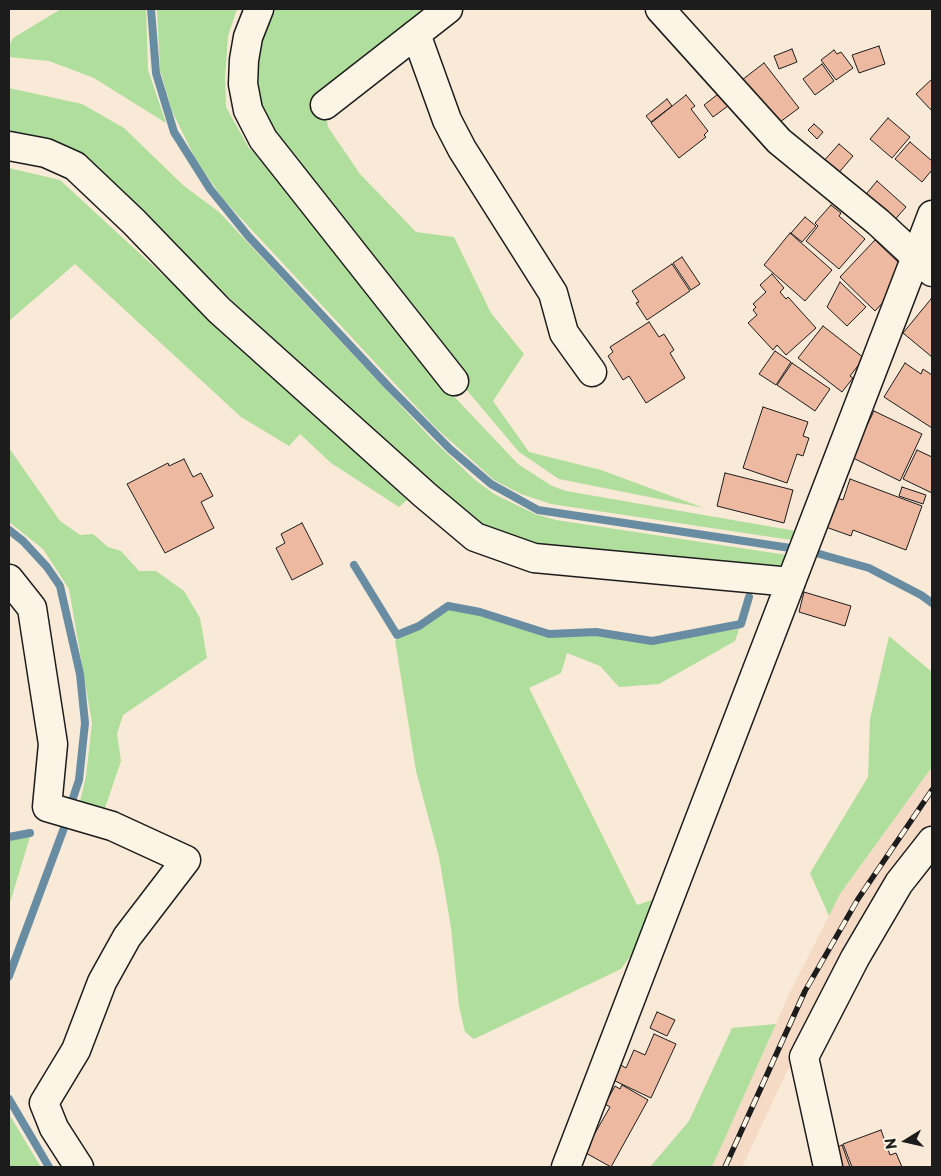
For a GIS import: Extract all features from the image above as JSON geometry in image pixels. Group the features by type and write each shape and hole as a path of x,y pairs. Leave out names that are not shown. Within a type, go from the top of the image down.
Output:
{"street":[{"path":"259,9 248,38 243,84 248,110 255,125 263,139 454,381"},
{"path":"325,106 448,9"},
{"path":"660,9 779,141 878,222 924,266"},
{"path":"416,34 447,120 462,150 553,293 564,333 592,372"},
{"path":"9,146 46,153 75,166 134,222 219,310 417,489 475,537 534,558 794,575"},
{"path":"566,1167 809,534 924,266 932,215"},
{"path":"9,578 32,608 53,744 47,807 112,826 186,860 127,937 102,982 76,1050 44,1103 54,1128 79,1167"},
{"path":"828,1167 804,1057 855,958 900,883 932,841"}],"shaded area":[{"path":"932,767 932,824 885,882 844,950 742,1167 712,1167 790,992 840,894"}],"green space":[{"path":"61,9 146,9 148,70 166,123 94,78 49,61 9,57 9,46 13,38"},
{"path":"157,9 237,9 228,36 225,79 226,107 249,148 266,163 446,388 518,464 552,486 566,491 796,531 791,540 551,504 521,494 494,480 436,428 223,199 196,160 172,111 160,70"},
{"path":"271,9 434,9 325,109 328,127 360,174 416,232 454,237 491,313 524,354 493,401 529,452 601,470 704,508 559,479 519,452 459,381 258,111 250,75"},
{"path":"9,88 82,104 124,128 184,186 219,212 431,438 474,479 494,494 535,514 556,520 787,555 781,567 671,562 535,545 491,531 428,487 141,214 9,138"},
{"path":"9,168 60,180 407,500 399,507 331,463 300,434 289,446 241,417 75,264 9,321"},
{"path":"9,448 60,521 80,535 93,534 108,547 121,551 139,571 156,571 184,591 200,618 207,658 123,715 117,734 121,761 105,808 96,810 79,806 86,776 92,723 69,589 43,549 9,522"},
{"path":"449,609 479,615 548,636 595,635 652,643 739,629 735,641 659,684 619,687 600,666 567,653 561,673 529,688 637,905 655,899 636,948 621,969 474,1039 465,1032 459,1006 451,928 439,857 416,771 395,640 420,629"},
{"path":"889,636 932,672 932,767 840,894 829,916 810,873 868,777 870,719"},
{"path":"30,837 9,906 9,840"},
{"path":"776,1024 712,1167 650,1167 689,1121 732,1028"},
{"path":"9,1114 41,1167 9,1167"}],"building":[{"path":"879,46 885,64 859,73 852,55"},
{"path":"792,49 797,62 779,69 774,56"},
{"path":"834,50 837,54 841,52 853,68 836,80 821,60"},
{"path":"764,63 799,108 776,125 738,83"},
{"path":"822,64 834,81 815,95 803,79"},
{"path":"932,79 932,111 916,94"},
{"path":"722,91 732,103 713,117 704,105"},
{"path":"686,95 695,106 691,109 708,131 704,135 706,137 679,158 651,123"},
{"path":"667,99 672,106 651,122 646,116"},
{"path":"888,118 910,137 892,158 870,139"},
{"path":"814,124 823,132 817,139 808,130"},
{"path":"910,142 932,161 932,170 922,182 895,159"},
{"path":"839,144 853,156 836,176 821,164"},
{"path":"877,181 906,207 891,224 862,199"},
{"path":"831,205 841,213 839,216 865,239 839,269 806,241 818,226 815,223"},
{"path":"805,217 816,226 802,242 791,233"},
{"path":"790,233 832,270 805,301 764,265"},
{"path":"875,240 900,264 887,298 875,311 840,277"},
{"path":"682,257 700,284 691,290 673,263"},
{"path":"672,264 690,291 647,320 636,303 639,302 632,291"},
{"path":"772,274 784,288 780,292 786,299 788,297 816,328 786,355 777,345 773,350 748,323 757,315 753,310 756,307 753,304 766,292 760,285"},
{"path":"840,282 866,307 847,326 827,307"},
{"path":"932,300 932,357 903,333"},
{"path":"649,322 659,337 664,334 674,350 670,353 685,378 646,403 629,376 623,380 608,356 613,352 610,347"},
{"path":"823,326 864,358 850,376 853,378 842,392 798,358"},
{"path":"775,351 791,362 776,385 759,374"},
{"path":"792,363 830,389 815,411 777,385"},
{"path":"905,363 921,374 923,369 932,375 932,428 884,397"},
{"path":"763,407 808,422 803,436 809,438 803,456 797,454 787,483 743,468"},
{"path":"874,411 922,434 900,481 851,457"},
{"path":"917,450 932,457 932,493 903,479"},
{"path":"184,459 193,477 201,473 213,496 201,502 214,528 165,553 127,484 168,463 169,466"},
{"path":"725,473 793,490 784,523 717,506"},
{"path":"850,479 922,506 906,550 853,530 851,536 823,526 834,497 843,500"},
{"path":"902,487 926,495 923,504 899,496"},
{"path":"302,523 323,564 292,580 276,548 285,543 281,534"},
{"path":"804,592 851,606 845,626 799,612"},
{"path":"657,1012 675,1020 667,1036 650,1028"},
{"path":"654,1034 676,1044 651,1098 613,1080 619,1064 626,1068 634,1050 645,1055"},
{"path":"622,1085 648,1100 611,1167 584,1152 610,1107 605,1104 615,1086 620,1089"},
{"path":"881,1130 890,1155 896,1153 902,1167 852,1167 843,1144"},
{"path":"842,1145 850,1167 839,1167 832,1149"}],"waterway":[{"path":"151,9 156,73 174,132 210,189 249,237 389,387 450,449 491,484 538,510 797,549"},
{"path":"9,530 23,541 47,567 60,586 80,674 85,723 79,780 71,804"},
{"path":"809,551 869,568 921,595 932,603"},
{"path":"354,565 397,635 419,626 448,606 480,612 549,634 596,632 652,641 741,624 749,597"},
{"path":"9,976 64,828"},
{"path":"9,837 30,833"},
{"path":"9,1099 49,1167"}],"railway":[{"path":"725,1167 805,991 858,899 932,790"}]}
